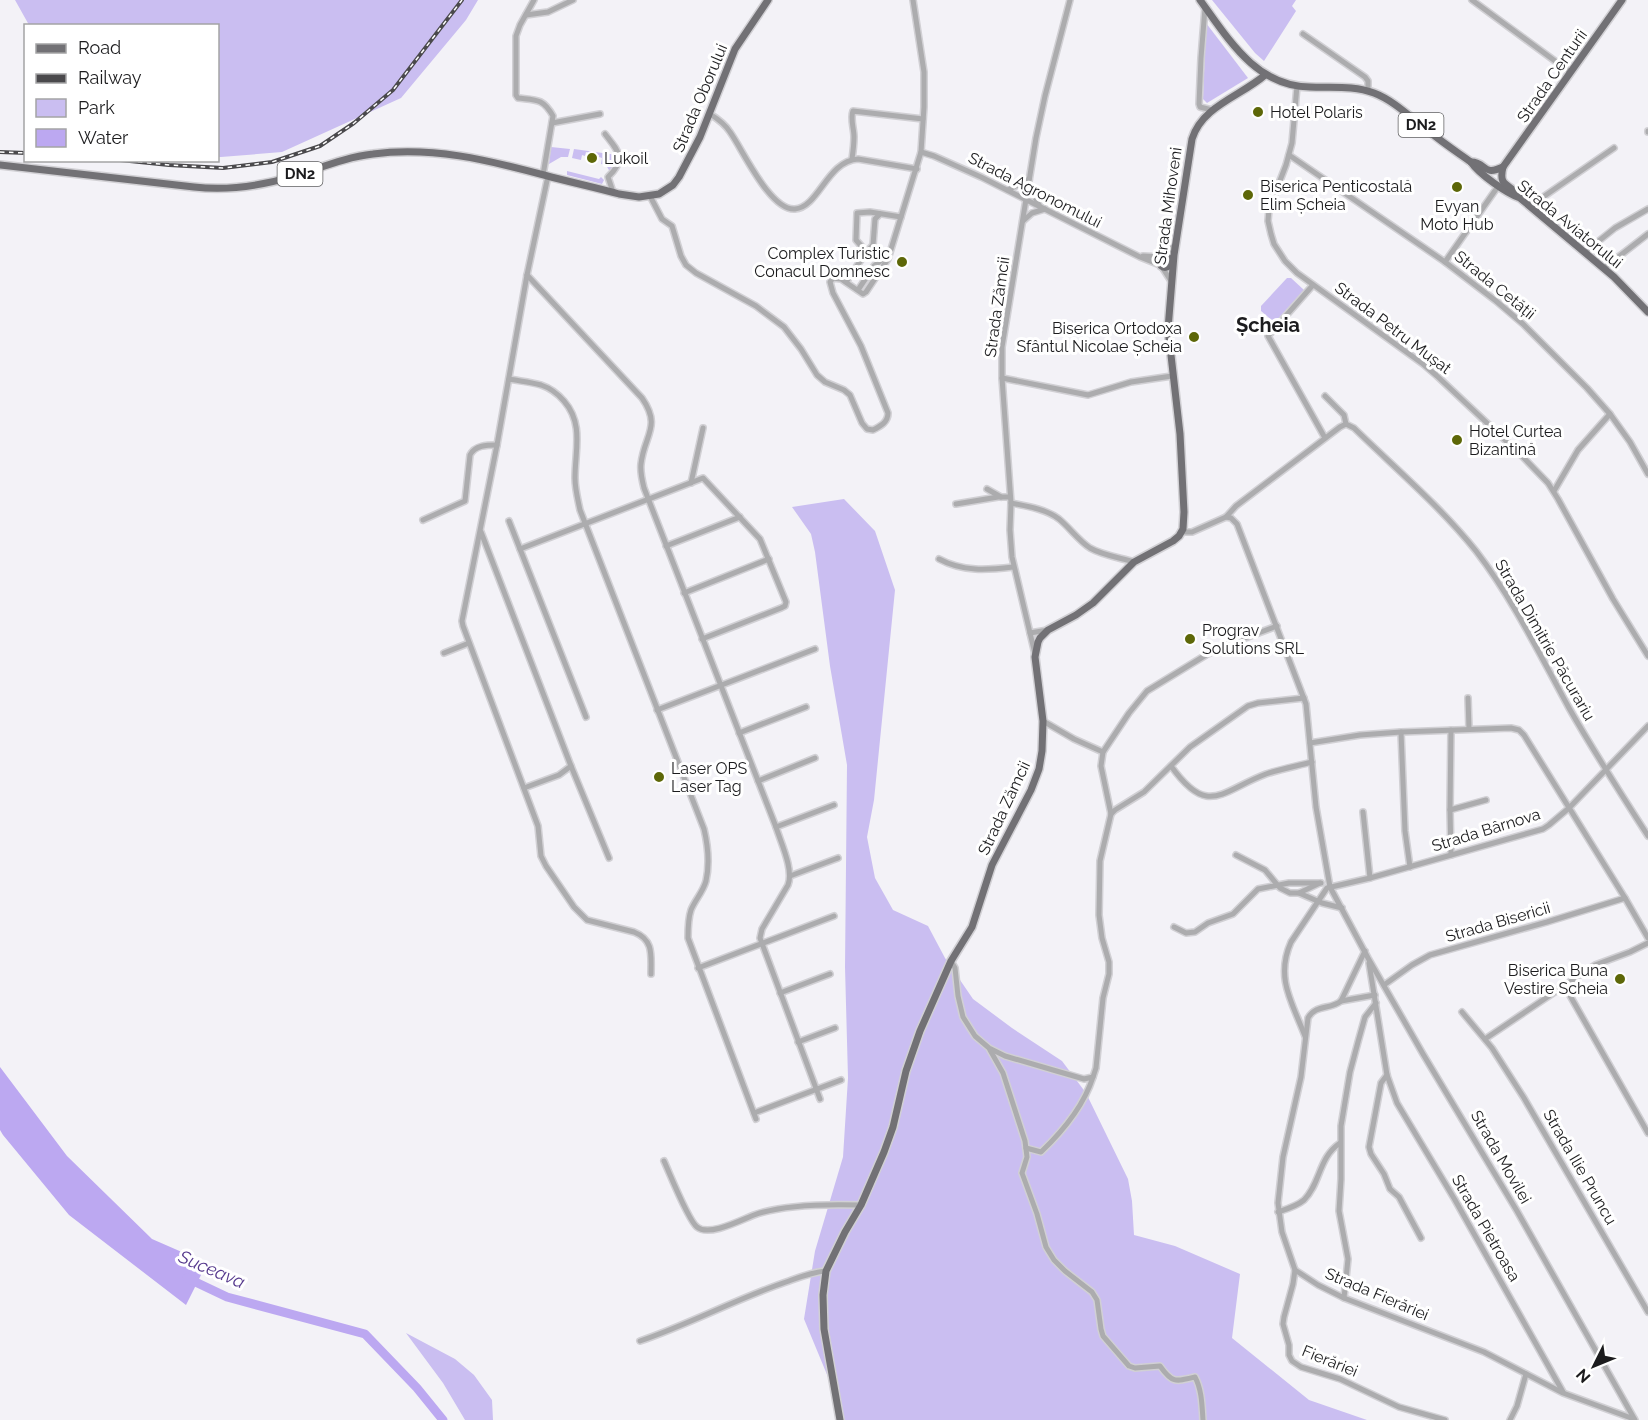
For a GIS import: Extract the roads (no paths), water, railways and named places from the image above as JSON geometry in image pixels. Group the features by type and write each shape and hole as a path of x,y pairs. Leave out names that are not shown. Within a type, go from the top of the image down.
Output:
{"main road":[{"name":"Strada Oborului","path":"650,196 666,190 679,177 710,114 735,49 768,0"},
{"name":"DN2","path":"1200,0 1247,60 1265,75 1297,86 1368,91 1382,96 1471,162 1476,162 1493,172 1503,168"},
{"name":"Strada Centurii","path":"1503,168 1622,0"},
{"name":"Strada Mihoveni","path":"1182,532 1184,519 1182,457 1168,329 1171,281 1166,261 1176,245 1194,131 1201,120 1212,110 1265,75"},
{"name":"DN2","path":"0,165 222,189 261,185 360,156 389,152 416,152 476,158 631,196 650,196"},
{"name":"Strada Aviatorului","path":"1471,162 1474,167 1520,198 1604,268 1648,312"},
{"path":"1503,168 1502,180 1520,198"},
{"path":"1035,657 1038,642 1048,630 1093,603 1134,562 1170,543 1182,532"},
{"name":"Strada Zămcii","path":"840,1420 824,1329 823,1296 826,1271 861,1205 891,1134 911,1054 951,961 972,927 992,865 1035,780 1041,760 1043,721 1035,657"}],"street":[{"path":"534,0 516,36 516,95 518,98 535,99 541,102 552,114 546,176 462,621 538,826 541,856 546,866 574,908 587,920 641,934 646,939 650,947 651,974"},
{"path":"526,15 548,12 573,0"},
{"path":"650,196 662,219 672,226 686,265 696,273 756,306 784,327 817,375 825,382 850,395 861,423 867,429 873,430 884,423 888,413 861,346 833,293 830,282 834,278 846,282 861,292 874,266 888,255 917,169 921,152 924,72 912,0"},
{"name":"Strada Zămcii","path":"1035,657 1013,567 1010,530 1011,500 1002,378 1003,332 1028,181 1045,96 1070,0"},
{"path":"1472,0 1570,72"},
{"path":"1205,7 1199,104 1202,108 1212,110"},
{"path":"1304,34 1365,77 1368,81 1368,91"},
{"name":"Strada Petru Mușat","path":"1297,86 1292,143 1269,209 1268,221 1278,251 1297,273 1430,370 1476,411 1554,491 1613,600 1648,657"},
{"path":"852,159 854,135 851,114 853,111 923,119"},
{"path":"552,123 600,114"},
{"path":"710,114 730,131 757,177 778,201 790,209 797,209 805,205 833,171 852,159 917,169"},
{"path":"605,134 620,156 618,166 608,177 613,192"},
{"path":"1530,206 1614,148"},
{"name":"Strada Agronomului","path":"921,152 961,167 1136,255 1166,261"},
{"name":"Strada Cetății","path":"1289,155 1445,262 1523,324 1610,414 1630,442 1648,474"},
{"path":"1008,190 1028,181 1034,197 1043,208 1023,220"},
{"path":"1445,262 1499,185"},
{"path":"1585,252 1615,228 1648,209"},
{"path":"865,254 856,240 856,215 860,212 901,217"},
{"path":"846,282 874,243 875,219 880,214"},
{"path":"1604,268 1648,234"},
{"path":"1166,261 1171,281"},
{"path":"527,275 647,405 652,418 652,427 642,455 640,476 776,827 789,868 788,885 762,929 760,938 820,1100"},
{"path":"1313,285 1268,336 1325,438"},
{"path":"1002,378 1088,395 1131,382 1173,376"},
{"path":"509,379 541,385 553,391 569,407 575,419 578,431 575,478 585,525 704,829 709,858 706,880 692,910 688,931 690,947 755,1116 841,1080"},
{"name":"Strada Dimitrie Păcurariu","path":"1325,396 1344,415 1346,424 1354,428 1425,496 1476,552 1521,621 1583,732 1648,836"},
{"path":"1554,491 1578,450 1610,414"},
{"path":"1182,532 1192,532 1226,517 1236,506 1346,424"},
{"path":"691,483 703,428"},
{"path":"423,520 465,501 472,451 481,446 497,445"},
{"path":"520,549 704,478 760,539 785,600 785,606 702,639"},
{"path":"987,489 1001,497 1059,518 1091,549 1134,562"},
{"path":"956,504 1001,497"},
{"path":"666,546 740,517"},
{"name":"Strada Movilei","path":"1226,517 1231,518 1237,524 1304,698 1316,807 1329,884 1368,958 1517,1211 1634,1420"},
{"path":"509,521 586,717"},
{"path":"480,530 609,858"},
{"path":"684,593 769,559"},
{"path":"939,559 961,568 1013,567"},
{"path":"1026,1148 1041,1152 1052,1142 1082,1101 1093,1077 1103,998 1109,974 1100,925 1100,861 1111,814 1101,766 1103,752 1147,691 1206,655 1277,626"},
{"path":"1030,633 1048,630"},
{"path":"444,653 469,643"},
{"path":"657,710 815,649"},
{"path":"1111,814 1144,792 1190,747 1248,706 1304,698"},
{"path":"1468,698 1468,729"},
{"path":"739,733 806,707"},
{"path":"1043,721 1074,740 1103,752"},
{"name":"Strada Bârnova","path":"1321,883 1329,884 1370,878 1543,829 1569,808 1648,726"},
{"path":"1310,742 1401,732 1511,728 1521,731 1648,938"},
{"path":"1451,730 1451,855"},
{"path":"1401,732 1405,831 1410,867"},
{"path":"758,780 815,758"},
{"path":"1171,766 1197,794 1210,797 1232,791 1268,773 1312,762"},
{"path":"524,788 559,775 571,766"},
{"path":"1450,810 1486,800"},
{"path":"776,827 834,805"},
{"path":"1363,813 1370,878"},
{"path":"1236,855 1265,870 1280,888 1290,893 1299,893 1321,883"},
{"path":"790,876 838,858"},
{"path":"1174,927 1186,933 1195,932 1208,923 1233,914 1258,888 1321,883"},
{"path":"1306,1037 1288,995 1284,981 1284,969 1291,942 1329,884"},
{"path":"1299,893 1318,902 1341,908"},
{"name":"Strada Bisericii","path":"1384,985 1430,955 1625,898"},
{"path":"698,968 834,916"},
{"path":"1485,1039 1600,962 1648,943"},
{"path":"1295,1270 1286,1247 1278,1203 1283,1157 1301,1077 1308,1018 1317,1008 1336,1005 1341,1001 1365,951"},
{"name":"Strada Pietroasa","path":"1368,958 1387,1075 1397,1103 1563,1393"},
{"path":"951,961 955,968 963,1017 975,1036 989,1048 1005,1056 1053,1070 1084,1078 1093,1077"},
{"path":"780,993 830,974"},
{"path":"1564,986 1648,1133"},
{"path":"1341,1001 1375,995"},
{"path":"1344,1298 1348,1259 1339,1211 1340,1143 1344,1104 1365,1017 1376,1003"},
{"name":"Strada Ilie Pruncu","path":"1462,1012 1485,1039 1524,1098 1648,1311"},
{"path":"798,1041 835,1028"},
{"path":"989,1048 1003,1073 1025,1141 1027,1157 1022,1173 1046,1247 1054,1260 1092,1292 1097,1299 1103,1336 1129,1366 1135,1368 1160,1366 1168,1378 1174,1380 1180,1381 1195,1377 1201,1398 1203,1420"},
{"name":"Strada Pietroasa","path":"1387,1075 1381,1083 1369,1146 1390,1189 1400,1197 1421,1238"},
{"path":"1278,1212 1297,1205 1306,1198 1324,1160 1340,1143"},
{"path":"664,1161 690,1218 697,1227 705,1231 774,1210 836,1204 861,1205"},
{"name":"Strada Fierăriei","path":"1295,1270 1344,1298 1484,1352 1563,1393 1634,1420"},
{"name":"Fierăriei","path":"1295,1270 1283,1324 1292,1361 1301,1367 1340,1379 1388,1402 1445,1420"},
{"path":"640,1341 669,1332 750,1294 806,1275 826,1271"},
{"path":"1510,1420 1517,1406 1526,1374"}],"water":[{"path":"0,1067 67,1156 152,1239 207,1263 186,1305 69,1215 3,1135 0,1130"}],"waterway":[{"name":"Suceava","path":"187,1278 227,1297 365,1334 417,1388 443,1420"}],"railway":[{"path":"140,162 223,168 272,162 320,146 354,123 393,90 462,0"},
{"path":"0,152 24,153"}],"place":[{"name":"Hotel Polaris","path":"1258,112"},
{"name":"Lukoil","path":"592,158"},
{"name":"Evyan Moto Hub","path":"1457,187"},
{"name":"Biserica Penticostală Elim Șcheia","path":"1248,195"},
{"name":"Complex Turistic Conacul Domnesc","path":"902,262"},
{"name":"Biserica Ortodoxa Sfântul Nicolae Șcheia","path":"1194,337"},
{"name":"Hotel Curtea Bizantină","path":"1457,440"},
{"name":"Prograv Solutions SRL","path":"1190,639"},
{"name":"Laser OPS Laser Tag","path":"659,777"},
{"name":"Biserica Buna Vestire Scheia","path":"1620,979"}],"district":[{"name":"Șcheia","path":"1268,325"}]}
